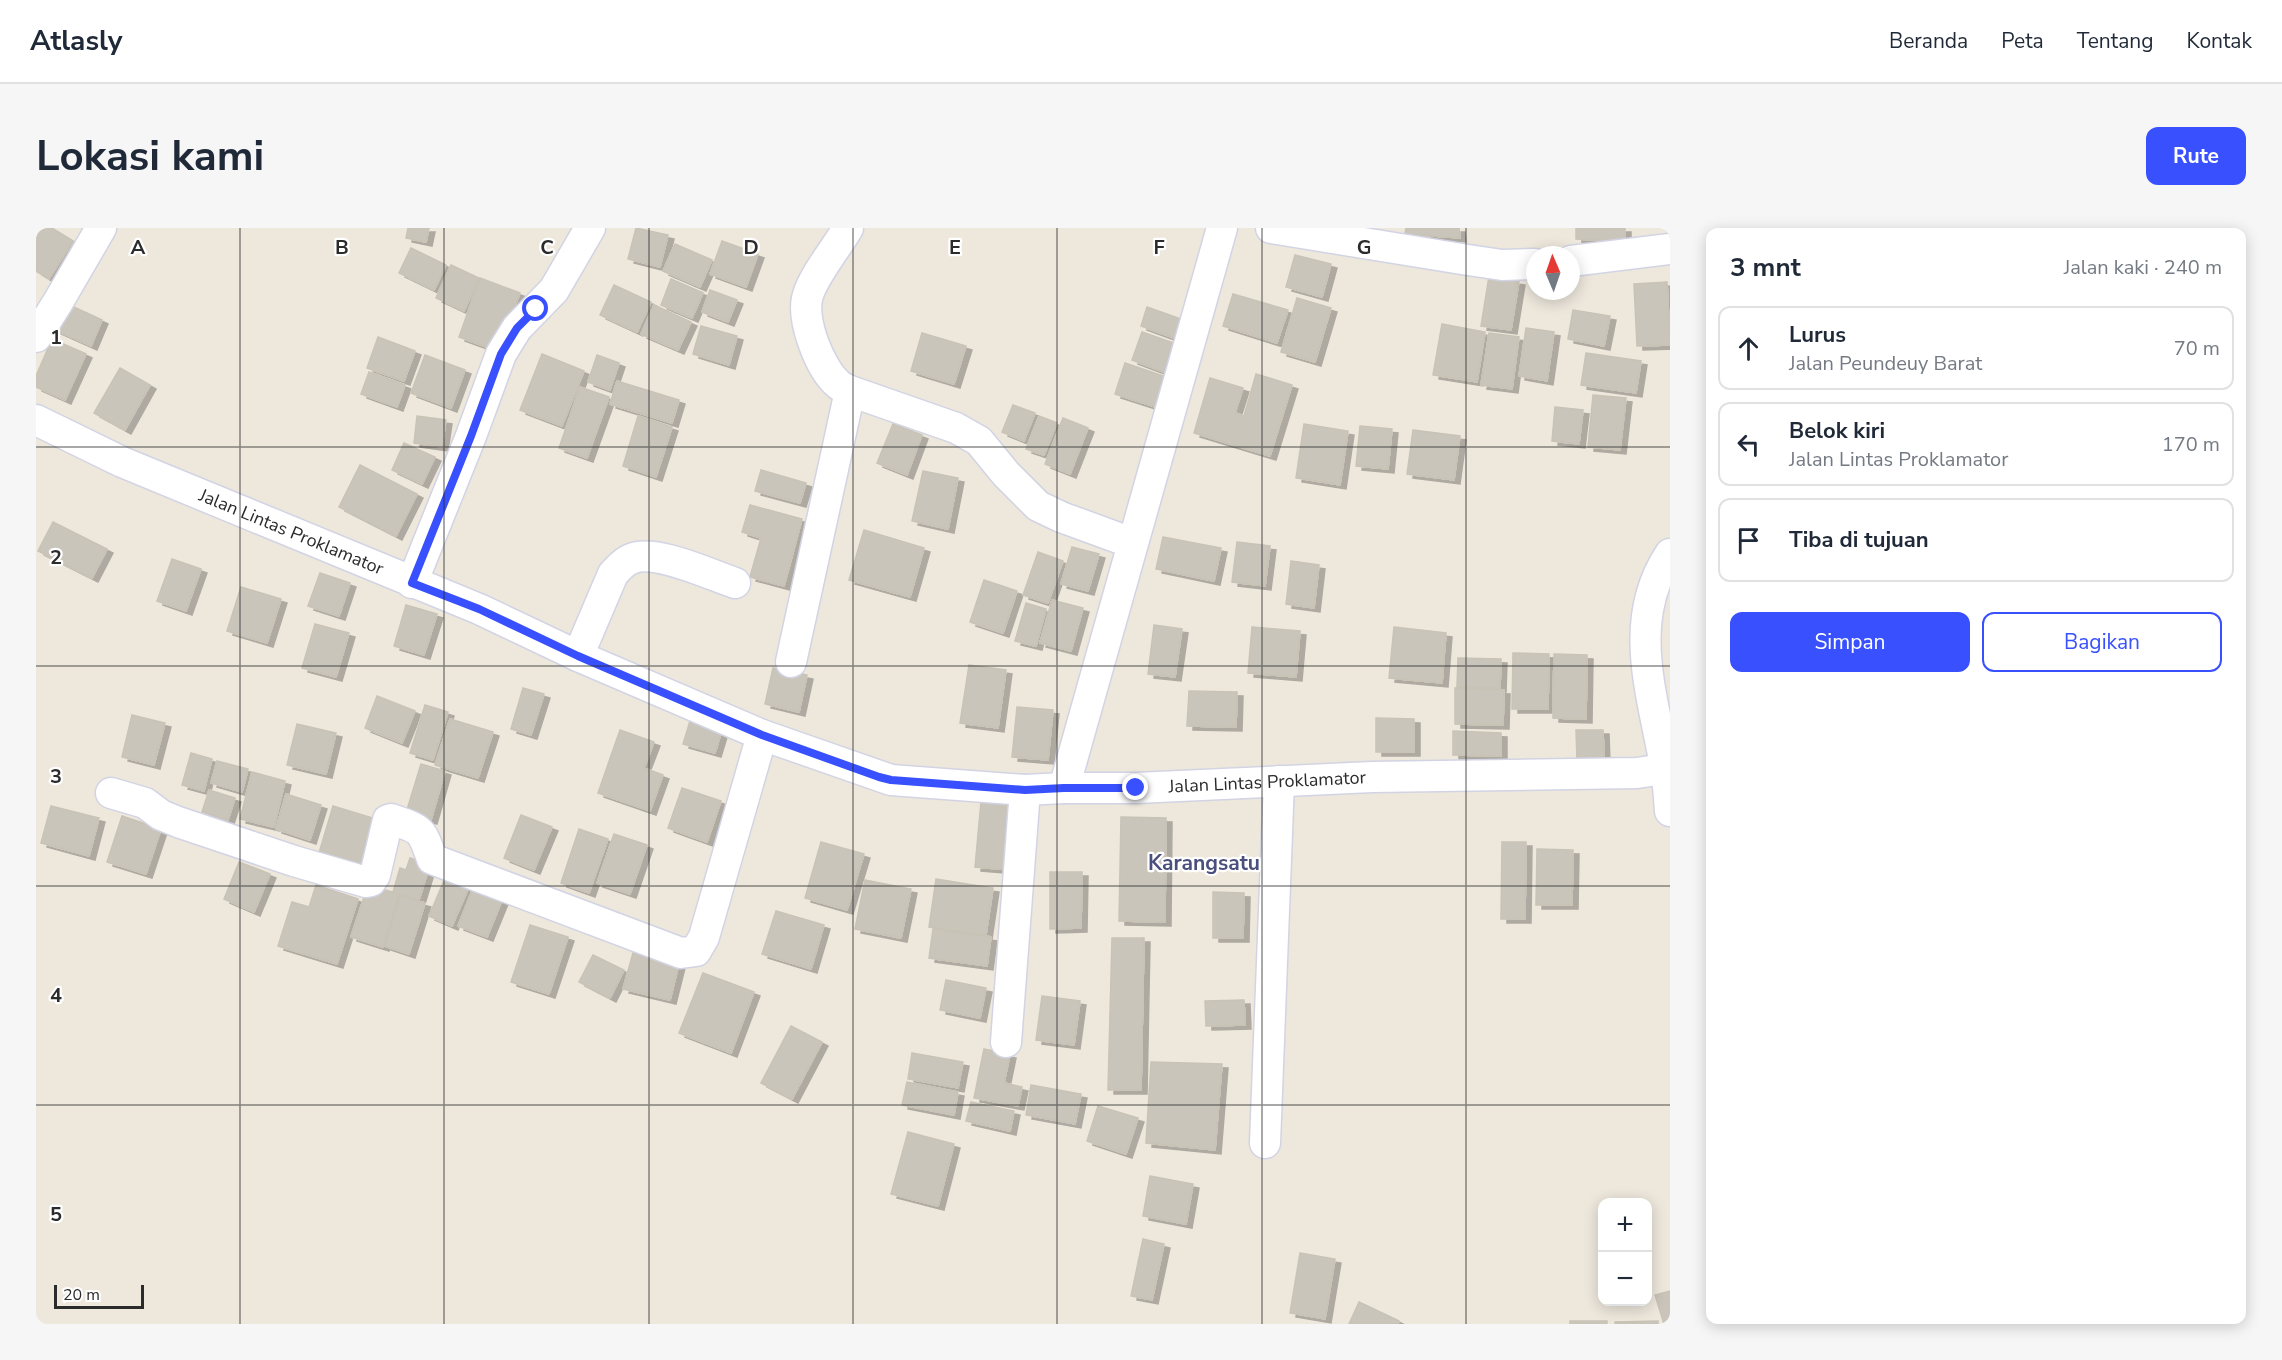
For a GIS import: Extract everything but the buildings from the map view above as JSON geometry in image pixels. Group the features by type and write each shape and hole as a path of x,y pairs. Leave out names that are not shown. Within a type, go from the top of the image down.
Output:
{"street":[{"path":"36,337 101,228"},
{"path":"412,583 501,354 517,328 554,290 590,228"},
{"path":"848,228 809,290 806,304 806,315 817,352 837,383 850,391 956,428 979,441 1006,474 1038,506 1061,517 1132,543"},
{"path":"1064,788 1222,228"},
{"path":"1271,228 1502,265 1526,264"},
{"path":"1580,260 1670,249"},
{"path":"791,662 850,391"},
{"name":"Jalan Lintas Proklamator","path":"36,420 122,462 479,609 578,656 762,735 891,780 1025,790 1136,788 1372,777 1656,770"},
{"path":"1670,554 1652,588 1645,617 1646,668 1656,770 1670,811"},
{"path":"578,656 614,574 622,564 632,558 644,556 660,558 735,583"},
{"path":"111,793 145,803 161,815 178,822 294,861 366,882 371,881 375,875 388,820 391,819 418,829 424,836 432,859 681,953 689,953 696,951 704,937 762,735"},
{"path":"1265,1143 1279,781"},
{"path":"1006,1042 1025,790"}],"district":[{"name":"Karangsatu","path":"1204,863"}],"route":[{"path":"536,309 517,328 501,354 412,583 479,609 578,656 762,735 879,777 891,780 1025,790 1136,788"}]}
